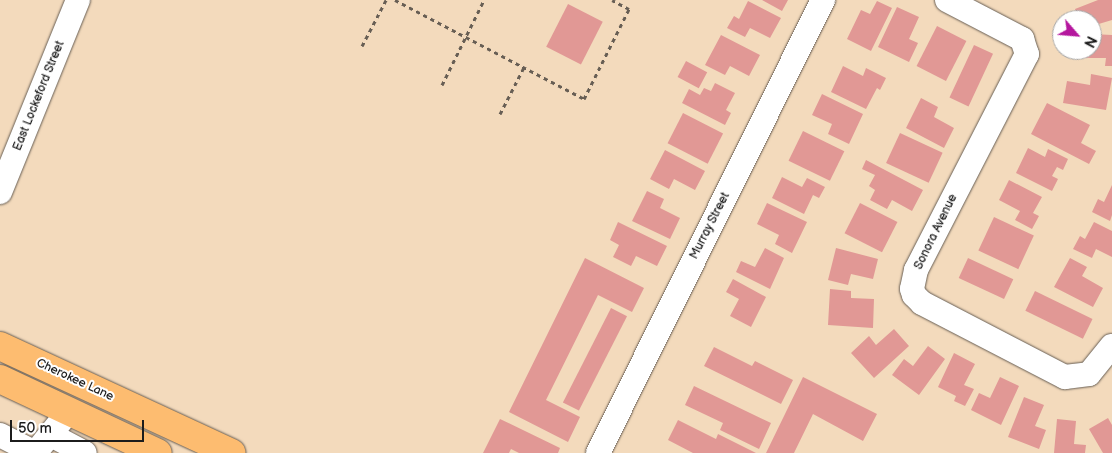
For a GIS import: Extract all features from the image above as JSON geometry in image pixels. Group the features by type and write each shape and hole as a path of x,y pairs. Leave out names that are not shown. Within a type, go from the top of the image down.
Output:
{"main road":[{"name":"Cherokee Lane","path":"0,346 232,453"},
{"path":"3,387 69,411 158,453"}],"street":[{"name":"East Lockeford Street","path":"0,192 78,0"},
{"name":"Murray Street","path":"598,453 823,0"},
{"name":"Sonora Avenue","path":"947,0 1022,38 1027,54 916,270 912,289 914,295 922,303 1065,377 1089,374 1112,346"},
{"path":"41,447 69,411"},
{"path":"90,453 106,428"},
{"path":"0,435 41,447 85,453"}],"path":[{"path":"362,46 386,0"},
{"path":"395,0 584,99 629,9 612,0"},
{"path":"442,85 484,0"},
{"path":"500,114 524,67"}],"building":[{"path":"762,0 788,0 782,11"},
{"path":"1098,0 1112,0 1112,20 1102,23 1102,10 1075,9"},
{"path":"748,1 781,18 770,38 750,28 745,37 727,28 734,16 739,19"},
{"path":"877,1 892,8 871,51 847,39 861,10 870,14"},
{"path":"568,4 603,22 581,64 546,47"},
{"path":"897,7 919,17 909,39 918,43 909,62 878,47"},
{"path":"937,26 966,41 946,81 917,66"},
{"path":"1102,34 1112,35 1112,66 1105,66 1106,58 1102,58"},
{"path":"721,35 760,55 749,76 730,66 725,75 705,65"},
{"path":"974,45 993,54 969,106 949,98"},
{"path":"686,61 707,72 699,88 678,77"},
{"path":"843,66 863,76 866,68 886,78 880,90 877,88 866,109 831,92"},
{"path":"1091,74 1112,78 1106,110 1063,103 1067,81 1090,85"},
{"path":"715,83 735,93 726,110 731,113 725,125 682,103 689,89 700,95 704,88 711,91"},
{"path":"822,94 863,114 849,144 828,134 832,124 812,115"},
{"path":"921,98 938,107 934,117 954,128 944,148 906,128"},
{"path":"1047,103 1090,125 1081,143 1096,151 1089,164 1031,134"},
{"path":"683,113 723,133 708,164 668,143"},
{"path":"803,131 844,151 830,181 789,161"},
{"path":"900,133 943,153 929,183 886,163"},
{"path":"1028,148 1045,157 1048,149 1068,159 1063,170 1057,167 1052,176 1058,179 1052,191 1016,173"},
{"path":"665,150 705,171 695,190 674,179 669,189 650,179"},
{"path":"866,160 923,190 912,211 892,200 887,209 870,200 875,190 869,186 875,175 862,169"},
{"path":"782,177 802,187 807,178 825,187 819,198 813,195 804,214 772,198"},
{"path":"1009,180 1042,197 1033,213 1039,216 1032,229 1015,220 1020,211 999,200"},
{"path":"1112,185 1112,215 1110,221 1092,212 1098,199 1104,202"},
{"path":"647,191 664,199 660,208 680,218 670,239 632,221"},
{"path":"767,203 807,222 792,253 775,244 779,235 757,224"},
{"path":"860,203 897,222 882,252 845,233"},
{"path":"994,217 1034,236 1018,269 978,251"},
{"path":"618,222 667,246 657,266 636,256 631,266 613,257 619,245 610,240"},
{"path":"1094,222 1112,231 1112,257 1096,249 1092,258 1073,249 1080,236 1085,239"},
{"path":"765,248 784,258 770,289 736,272 741,261 755,267"},
{"path":"836,248 878,259 873,279 851,274 848,285 828,280"},
{"path":"585,258 644,288 632,312 598,295 546,400 580,417 568,442 509,412"},
{"path":"968,258 1013,279 1004,299 959,278"},
{"path":"1070,258 1087,267 1082,276 1103,288 1093,307 1054,287"},
{"path":"733,279 766,297 751,327 730,316 739,299 726,292"},
{"path":"830,289 851,291 851,298 874,299 873,328 828,325"},
{"path":"1035,291 1093,319 1083,339 1025,311"},
{"path":"611,308 627,316 579,411 563,402"},
{"path":"894,329 909,346 874,378 851,353 869,336 876,345"},
{"path":"928,346 945,359 919,395 892,375 904,359 913,366"},
{"path":"714,347 752,366 755,361 793,380 781,404 704,366"},
{"path":"954,353 975,364 964,385 974,389 965,406 954,401 956,396 938,387"},
{"path":"803,377 877,414 863,441 813,414 794,453 766,453"},
{"path":"1000,377 1019,386 1001,425 971,410 979,393 990,398"},
{"path":"694,386 771,423 759,449 720,430 723,423 685,405"},
{"path":"1024,397 1044,405 1035,426 1046,430 1039,449 1008,437"},
{"path":"1108,418 1112,425 1112,453 1103,453 1089,429"},
{"path":"500,419 560,448 558,453 519,453 511,449 509,453 483,453"},
{"path":"1057,419 1076,421 1074,444 1086,445 1085,453 1054,453"},
{"path":"678,420 716,439 718,434 756,453 693,453 668,440"}]}
